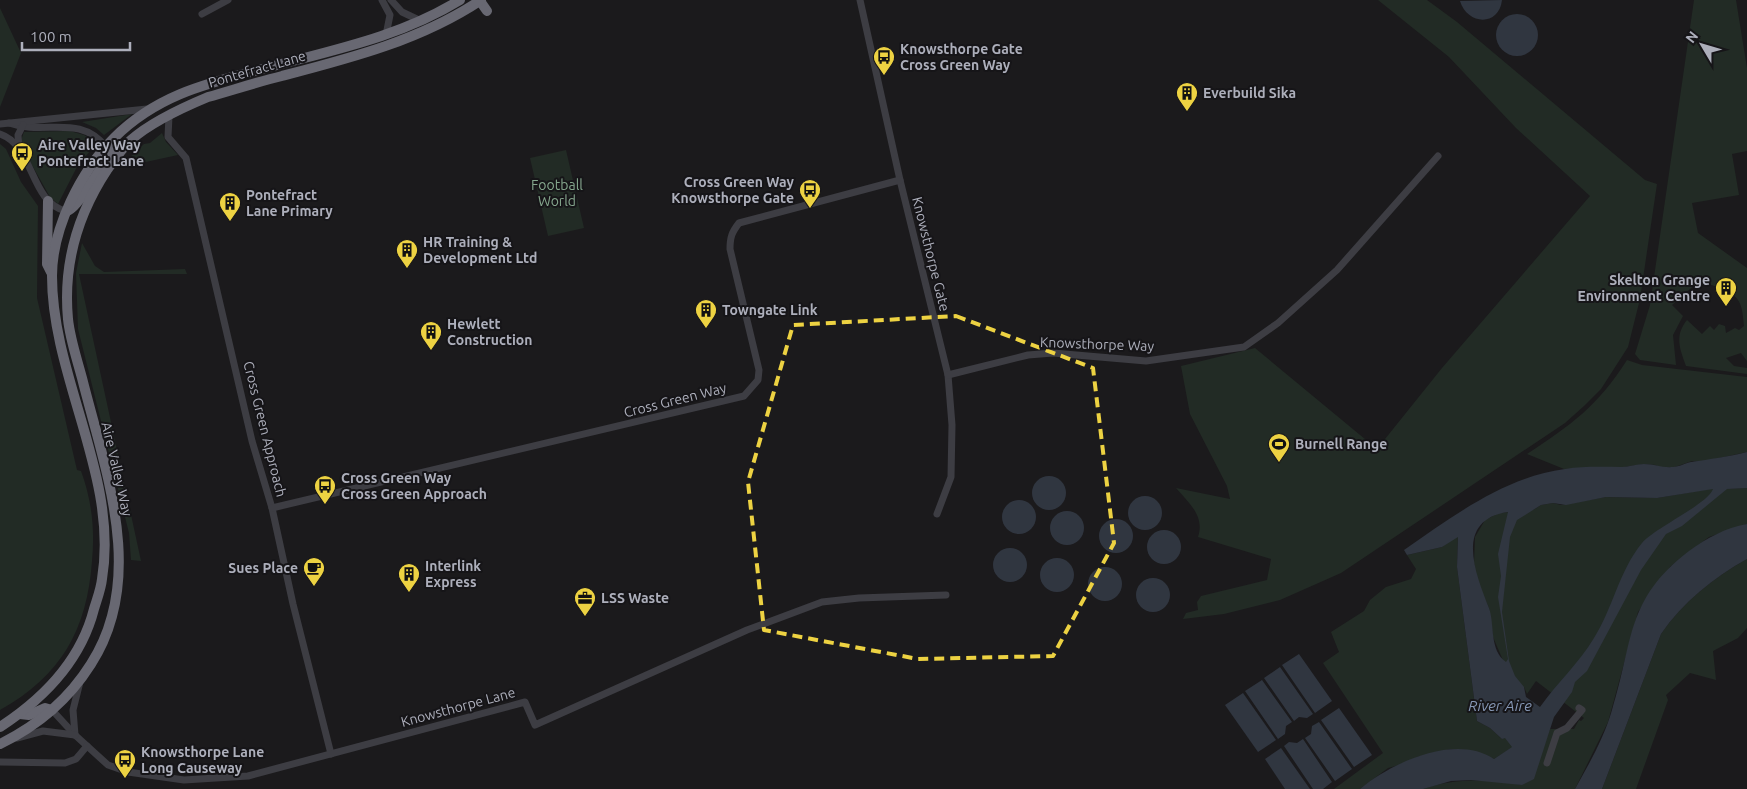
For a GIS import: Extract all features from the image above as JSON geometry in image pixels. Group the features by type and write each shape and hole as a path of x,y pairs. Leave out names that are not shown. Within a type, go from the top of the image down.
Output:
{"highway":[{"name":"Pontefract Lane","path":"81,218 109,156 147,109 183,92 213,82 386,35 423,21 460,0"},
{"name":"Pontefract Lane","path":"109,156 122,142 131,140 169,116 208,97 359,56 416,35 480,1"},
{"path":"480,1 487,11"},
{"path":"66,211 74,208 109,156"},
{"path":"48,201 47,264 52,273"},
{"name":"Aire Valley Way","path":"20,714 47,689 64,670 81,646 102,579 104,534 98,491 57,336 52,273 59,234 66,211"},
{"name":"Aire Valley Way","path":"1,743 52,710 81,681 109,631 118,594 120,561 110,489 68,320 67,286 70,257 81,218"},
{"path":"47,689 47,703 52,710"},
{"path":"0,727 20,714 29,715 45,708 52,710"}],"street":[{"path":"202,14 228,0"},
{"path":"382,0 390,16 386,35"},
{"path":"391,0 402,12 423,21"},
{"name":"Knowsthorpe Gate","path":"860,0 900,180 948,375 952,425 951,477 937,514"},
{"name":"Pontefract Lane","path":"0,124 147,109"},
{"name":"Cross Green Approach","path":"169,116 168,137 186,158 252,441 272,508 301,640 331,754"},
{"path":"19,150 18,136 27,120"},
{"path":"8,123 21,128 81,128 98,137 109,156"},
{"path":"0,134 5,135 19,150 48,201 60,210 66,211"},
{"name":"Knowsthorpe Way","path":"948,375 1028,355 1078,354 1146,361 1244,347 1278,323 1337,270 1438,156"},
{"name":"Cross Green Way","path":"272,508 744,396 758,380 759,370 730,249 730,238 733,230 739,223 900,180"},
{"name":"Knowsthorpe Lane","path":"52,710 75,736 108,765 128,772 184,780 248,776 525,702 535,725 746,630 822,602 859,598 946,595"},
{"path":"1,743 43,731 75,736 73,710 81,681"},
{"path":"1547,763 1557,732 1567,728 1582,710 1579,708"},
{"path":"0,762 65,763 76,759 87,746"}],"highlighted area":[{"path":"956,316 1093,368 1114,543 1053,656 918,659 764,630 748,482 793,325"}],"green space":[{"path":"1378,0 1427,0 1457,22 1645,180 1657,184 1640,299 1628,347 1601,389 1565,423 1341,573 1280,600 1224,614 1183,619 1186,613 1198,610 1197,602 1201,596 1267,580 1271,559 1198,537 1200,529 1198,516 1176,488 1230,499 1227,486 1190,414 1181,366 1255,348 1377,449 1442,368 1590,196 1516,128 1449,57"},
{"path":"1694,0 1736,0 1747,68 1747,151 1732,154 1739,195 1692,203 1698,233 1747,268 1747,361 1741,353 1726,358 1734,366 1747,368 1747,374 1686,366 1680,348 1679,337 1687,320 1702,334 1710,326 1714,330 1719,324 1725,326 1726,333 1735,328 1739,330 1744,326 1741,306 1732,294 1712,285 1700,286 1699,281 1672,305 1683,316 1673,335 1676,365 1640,360 1635,354 1650,305"},
{"path":"0,8 21,53 0,107"},
{"path":"132,114 104,135 96,128 82,122"},
{"path":"70,131 84,135 97,143 78,165 58,204 50,197 23,149 21,140 24,132"},
{"path":"162,133 166,142 178,155 141,163 128,159 144,144 150,143"},
{"path":"0,144 6,149 21,182 38,206 37,298 77,470 81,471 88,493 93,538 89,586 84,609 77,630 67,649 55,666 39,682 21,697 0,710"},
{"name":"Football World","path":"566,150 584,228 548,236 530,158"},
{"path":"82,243 95,266 104,272 185,269 187,274 79,274 141,561 131,560 129,533 78,329 76,273"},
{"path":"1627,360 1642,365 1747,377 1747,452 1701,462 1692,461 1675,467 1661,468 1656,465 1644,464 1624,467 1564,469 1527,454 1557,434 1583,413 1605,390"},
{"path":"1747,488 1747,524 1709,537 1682,557 1670,567 1638,612 1608,722 1575,789 1423,789 1459,781 1522,785 1544,745 1550,729 1574,729 1579,720 1581,721 1584,718 1536,681 1527,694 1524,687 1514,687 1505,676 1505,665 1493,637 1489,608 1477,582 1474,563 1475,537 1485,520 1499,513 1533,510 1541,505 1553,503 1561,505 1606,497 1657,498 1709,489"},
{"path":"1455,536 1458,536 1457,567 1477,721 1490,728 1502,739 1505,737 1513,747 1494,759 1473,752 1451,749 1417,757 1407,763 1388,768 1360,789 1334,789 1383,753 1323,663 1339,652 1331,632 1364,611 1370,600 1386,587 1411,579 1416,569 1407,555 1442,547"},
{"path":"1747,559 1747,628 1738,638 1713,651 1716,680 1690,673 1666,695 1668,700 1636,789 1602,789 1661,634 1689,601 1722,574"}],"water":[{"path":"1502,0 1500,9 1495,15 1489,19 1482,20 1469,15 1460,1"},
{"path":"1521,14 1529,17 1535,23 1538,35 1535,47 1529,53 1513,56 1505,53 1499,47 1496,31 1499,23 1505,17"},
{"name":"River Aire","path":"1747,452 1747,488 1727,489 1682,526 1666,534 1641,570 1587,671 1575,682 1572,692 1554,717 1534,779 1522,785 1471,780 1451,781 1423,789 1360,789 1389,770 1424,754 1461,749 1478,752 1494,759 1512,747 1505,738 1502,739 1490,728 1477,721 1457,567 1458,537 1442,547 1407,555 1404,550 1480,500 1521,480 1543,473 1572,468 1625,467 1641,464 1675,467 1691,462","holes":["1713,489 1702,502 1658,530 1642,543 1627,565 1594,638 1582,656 1540,707 1526,697 1524,687 1515,676 1509,661 1502,612 1510,537 1517,520 1541,505 1553,503 1566,505 1606,497 1657,498","1508,512 1498,554 1501,576 1498,597 1508,659 1506,662 1497,651 1491,615 1479,580 1473,551 1474,537 1480,526 1491,517"]},
{"path":"1049,476 1061,481 1066,493 1061,505 1049,510 1037,505 1032,493 1037,481"},
{"path":"1145,496 1157,501 1162,513 1157,525 1145,530 1133,525 1128,513 1133,501"},
{"path":"1019,500 1031,505 1036,517 1031,529 1019,534 1007,529 1002,517 1007,505"},
{"path":"1067,511 1079,516 1084,528 1079,540 1067,545 1055,540 1050,528 1055,516"},
{"path":"1116,519 1128,524 1133,536 1128,548 1116,553 1104,548 1099,536 1104,524"},
{"path":"1747,524 1747,559 1722,574 1689,601 1661,634 1602,789 1575,789 1605,731 1635,623 1642,604 1653,587 1668,569 1696,546 1724,531"},
{"path":"1164,530 1176,535 1181,547 1176,559 1164,564 1152,559 1147,547 1152,535"},
{"path":"1010,548 1022,553 1027,565 1022,577 1010,582 998,577 993,565 998,553"},
{"path":"1057,558 1069,563 1074,575 1069,587 1057,592 1045,587 1040,575 1045,563"},
{"path":"1105,567 1117,572 1122,584 1117,596 1105,601 1093,596 1088,584 1093,572"},
{"path":"1153,578 1165,583 1170,595 1165,607 1153,612 1141,607 1136,595 1141,583"},
{"path":"1299,654 1332,701 1315,713 1282,665"},
{"path":"1280,667 1313,714 1307,718 1299,717 1294,721 1264,678"},
{"path":"1262,680 1292,722 1286,726 1285,734 1278,739 1245,691"},
{"path":"1243,693 1276,740 1258,752 1225,705"},
{"path":"1339,708 1372,755 1354,767 1321,720"},
{"path":"1319,722 1352,769 1335,781 1305,738 1311,734 1312,726"},
{"path":"1303,739 1332,782 1323,789 1313,789 1284,746 1289,742 1297,743"},
{"path":"1281,748 1310,789 1285,789 1265,759"}],"place":[{"name":"Knowsthorpe Gate Cross Green Way","path":"884,76"},
{"name":"Everbuild Sika","path":"1187,112"},
{"name":"Aire Valley Way Pontefract Lane","path":"22,172"},
{"name":"Cross Green Way Knowsthorpe Gate","path":"810,209"},
{"name":"Pontefract Lane Primary","path":"230,222"},
{"name":"HR Training & Development Ltd","path":"407,269"},
{"name":"Skelton Grange Environment Centre","path":"1726,307"},
{"name":"Towngate Link","path":"706,329"},
{"name":"Hewlett Construction","path":"431,351"},
{"name":"Burnell Range","path":"1279,463"},
{"name":"Cross Green Way Cross Green Approach","path":"325,505"},
{"name":"Sues Place","path":"314,587"},
{"name":"Interlink Express","path":"409,593"},
{"name":"LSS Waste","path":"585,617"},
{"name":"Knowsthorpe Lane Long Causeway","path":"125,779"}]}
